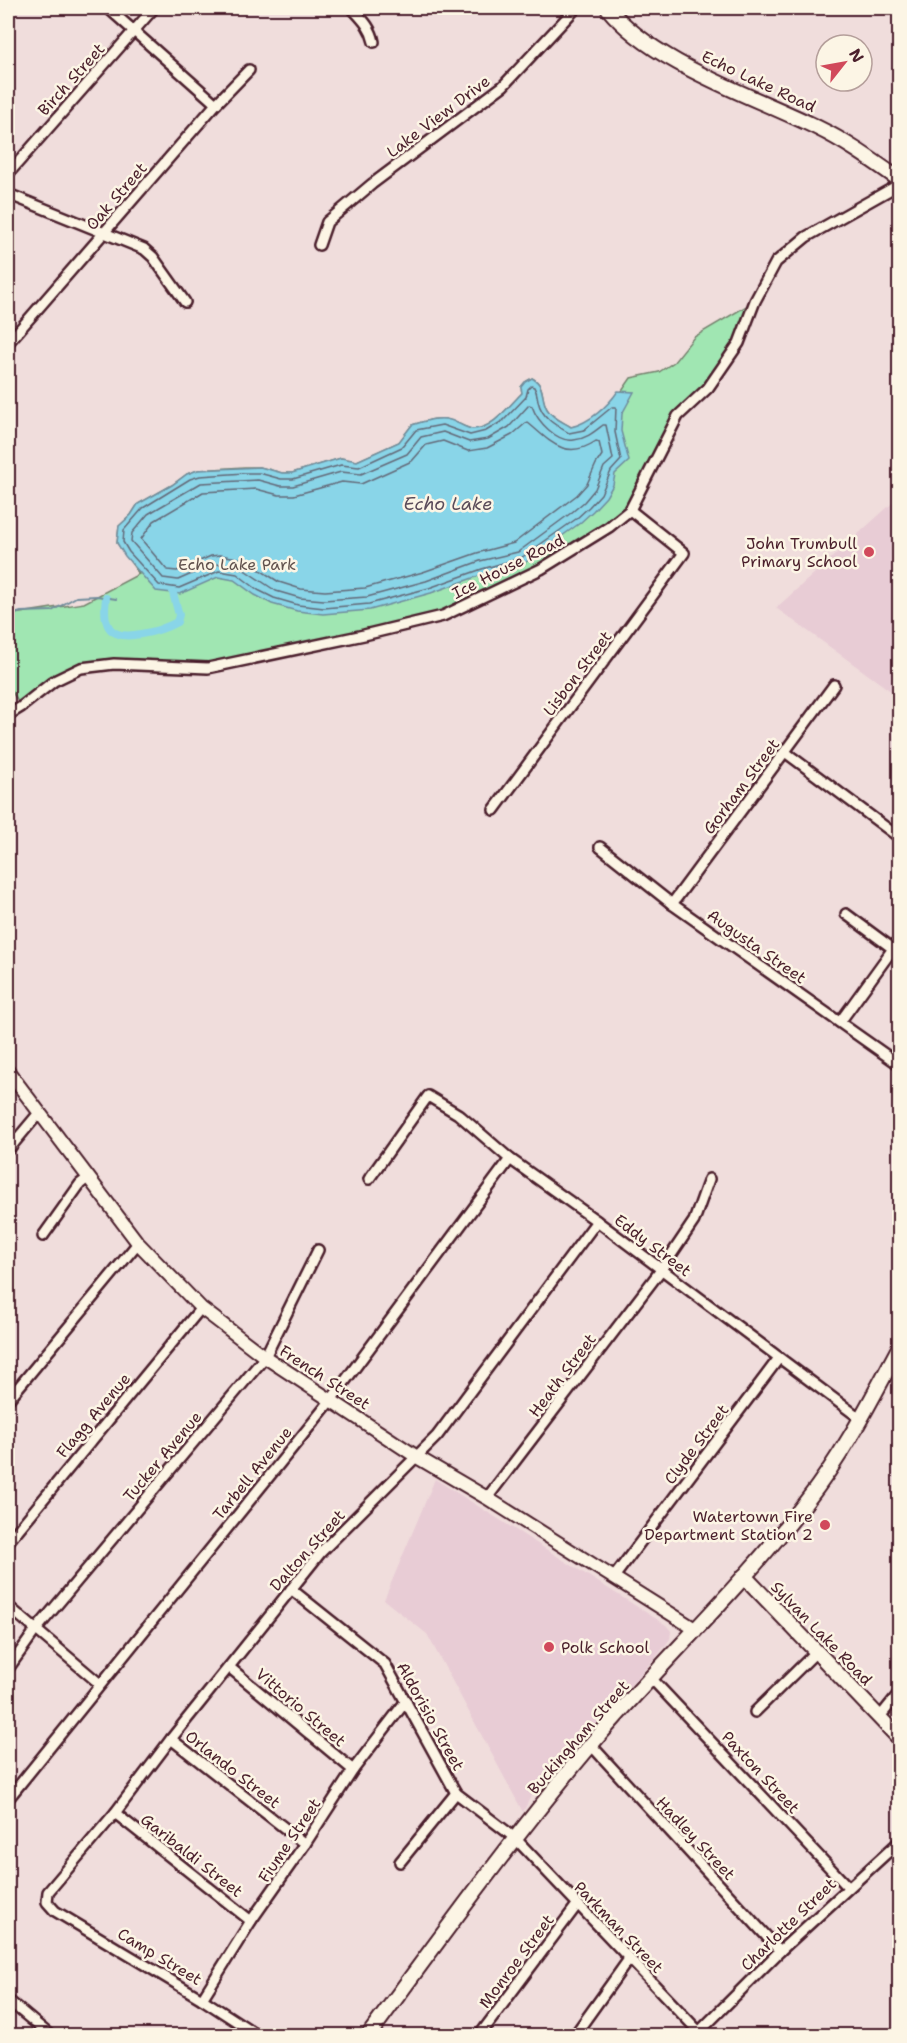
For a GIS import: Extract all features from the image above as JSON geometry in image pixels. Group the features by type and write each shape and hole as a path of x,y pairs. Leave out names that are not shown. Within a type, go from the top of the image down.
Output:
{"main road":[{"name":"Echo Lake Road","path":"608,8 636,34 676,60 856,148 900,182"},
{"name":"Buckingham Street","path":"368,2036 515,1838 591,1745 744,1576 806,1503 838,1458 900,1346"},
{"name":"Sylvan Lake Road","path":"744,1576 900,1739"}],"street":[{"path":"108,8 216,104"},
{"name":"Birch Street","path":"8,174 154,8"},
{"path":"352,8 372,32 374,42"},
{"name":"Lake View Drive","path":"319,245 327,222 372,184 503,86 576,8"},
{"name":"Oak Street","path":"8,343 103,232 249,70"},
{"name":"Ice House Road","path":"8,715 54,681 81,668 114,664 207,668 364,635 443,616 541,569 609,527 630,510 678,416 708,388 739,343 755,301 776,262 806,237 900,182"},
{"path":"8,194 144,249 153,257 185,302"},
{"name":"Lisbon Street","path":"494,810 684,553 630,510"},
{"name":"Gorham Street","path":"672,904 834,685"},
{"path":"785,752 900,838"},
{"name":"Augusta Street","path":"600,847 672,904 900,1065"},
{"path":"846,914 892,948"},
{"path":"840,1022 900,939"},
{"name":"French Street","path":"8,1071 138,1243 201,1308 265,1357 417,1457 487,1498 695,1629"},
{"name":"Eddy Street","path":"369,1179 428,1096 459,1114 510,1159 597,1221 861,1419"},
{"path":"8,1150 39,1113"},
{"name":"Tarbell Avenue","path":"8,1799 331,1400 510,1159"},
{"path":"43,1236 80,1184 89,1177"},
{"name":"Heath Street","path":"487,1498 661,1270 694,1221 709,1179"},
{"name":"Dalton Street","path":"47,1902 48,1892 115,1813 171,1739 321,1552 437,1436 597,1221"},
{"path":"8,1400 138,1243"},
{"name":"Tucker Avenue","path":"8,1669 35,1630 265,1357 318,1250"},
{"name":"Flagg Avenue","path":"8,1542 201,1308"},
{"name":"Clyde Street","path":"614,1577 779,1358"},
{"name":"Aldorisio Street","path":"291,1589 385,1664 456,1793 515,1838"},
{"path":"8,1606 100,1684"},
{"path":"755,1712 817,1651"},
{"name":"Vittorio Street","path":"229,1668 353,1770"},
{"name":"Paxton Street","path":"651,1678 848,1887"},
{"path":"879,1718 900,1692"},
{"name":"Fiume Street","path":"202,1999 251,1921 353,1770 406,1701"},
{"name":"Orlando Street","path":"171,1739 305,1844"},
{"name":"Hadley Street","path":"591,1745 780,1952"},
{"path":"400,1862 456,1793"},
{"name":"Garibaldi Street","path":"115,1813 251,1921"},
{"name":"Parkman Street","path":"515,1838 701,2034"},
{"name":"Charlotte Street","path":"701,2034 780,1952 848,1887 900,1842"},
{"name":"Camp Street","path":"47,1902 55,1911 259,2036"},
{"name":"Monroe Street","path":"479,2036 577,1905"},
{"path":"574,2036 629,1959"},
{"path":"8,2000 51,2036"}],"shaded area":[{"name":"John Trumbull Primary School","path":"899,497 899,697 776,608"},
{"name":"Polk School","path":"435,1479 666,1625 671,1631 670,1639 661,1651 530,1798 523,1812 427,1634 384,1600"}],"green space":[{"name":"Echo Lake","path":"755,301 739,343 708,388 678,416 630,510 541,569 443,616 208,668 81,668 21,707 8,685 8,615 84,603 139,574 117,543 119,526 131,515 138,504 187,474 198,470 244,467 260,467 282,473 292,473 341,458 357,461 399,442 412,425 435,419 449,420 472,429 479,428 500,416 522,393 521,387 525,382 532,378 541,388 545,405 552,415 571,427 580,425 619,405 622,391 631,378 659,372 674,362 694,337"}],"water":[{"name":"Echo Lake","path":"532,378 541,388 549,412 571,427 585,422 598,413 618,391 634,392 622,414 621,431 629,461 615,474 613,485 606,497 580,523 523,564 370,610 323,614 297,611 272,604 234,580 218,577 180,594 156,591 125,556 117,543 119,526 131,515 138,504 187,474 198,470 260,467 282,473 292,473 341,458 357,461 399,442 412,425 436,419 450,420 472,429 479,428 500,416 522,393 521,387 525,382"}],"waterway":[{"path":"106,598 105,617 110,629 115,633 130,635 155,631 177,622 179,615 173,593"},
{"path":"8,616 21,612 52,611 76,597 97,596 116,599"}],"place":[{"name":"John Trumbull Primary School","path":"869,552"},
{"name":"Watertown Fire Department Station 2","path":"825,1525"},
{"name":"Polk School","path":"549,1647"}],"park label":[{"name":"Echo Lake Park","path":"237,564"}]}
